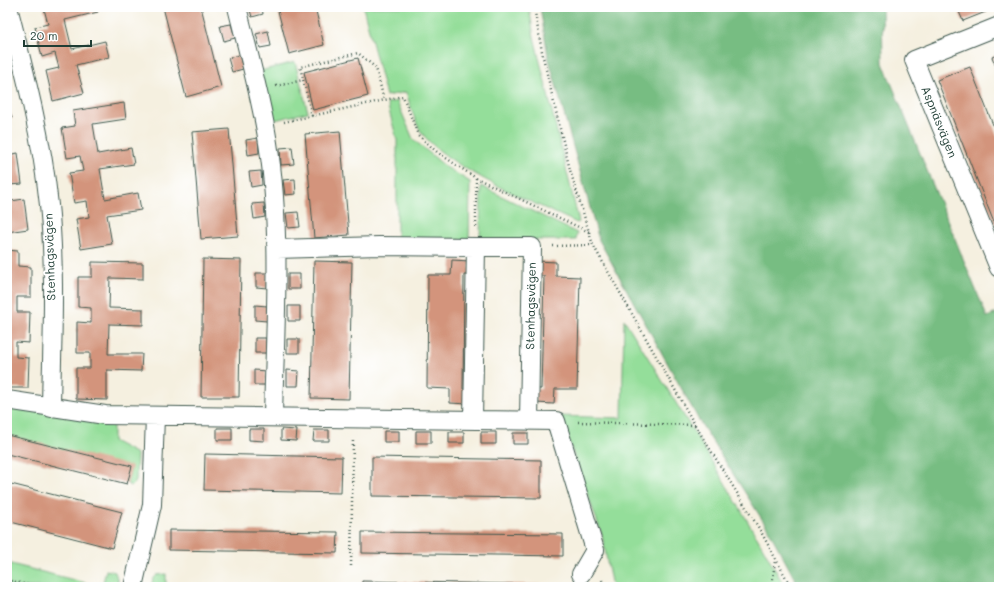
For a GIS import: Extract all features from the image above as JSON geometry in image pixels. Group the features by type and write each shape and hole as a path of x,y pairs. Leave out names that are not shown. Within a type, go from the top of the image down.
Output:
{"street":[{"name":"Stenhagsvägen","path":"8,7 33,105 49,205 52,264 51,408"},
{"path":"237,7 262,107 268,145 277,249 273,417"},
{"name":"Aspnäsvägen","path":"999,26 914,60 999,268"},
{"name":"Stenhagsvägen","path":"277,249 379,246 532,247 529,421"},
{"path":"473,420 476,247"},
{"path":"7,400 51,408 106,414 155,416 556,421 594,550 581,574"},
{"path":"133,587 152,505 155,416"}],"path":[{"path":"534,7 543,57 570,170 593,245 695,425 760,530 791,587"},
{"path":"312,116 300,67 358,54 376,68 384,100"},
{"path":"265,126 403,96 418,135 438,152 476,178 589,232"},
{"path":"476,178 476,247"},
{"path":"532,247 593,245"},
{"path":"351,566 354,418"},
{"path":"556,421 695,425"},
{"path":"772,587 775,559"},
{"path":"7,580 37,587"}],"green space":[{"path":"363,7 529,7 534,37 579,222 577,223 539,206 475,174 439,150 425,137 416,121 406,92 386,96"},
{"path":"540,7 882,7 883,63 987,317 999,312 999,587 799,587 767,527 700,422 599,240 548,56"},
{"path":"295,62 308,112 271,121 260,71"},
{"path":"397,101 413,139 446,167 470,182 469,240 397,240 397,140 387,103"},
{"path":"481,186 577,233 576,240 480,240"},
{"path":"624,319 727,486 785,587 612,587 602,535 560,416 622,418"},
{"path":"7,407 113,421 113,441 137,454 136,481 131,486 127,484 131,467 7,435"},
{"path":"7,563 102,587 7,587"},
{"path":"106,570 115,572 118,581 116,587 102,587"},
{"path":"166,574 166,587 151,587 153,579 157,575"}],"building":[{"path":"51,7 97,7 98,12 65,20 72,49 105,41 109,57 76,65 84,93 53,101 46,71 59,68 55,53 42,57 35,27 48,24 44,9"},
{"path":"163,7 201,7 221,87 186,97"},
{"path":"249,7 262,7 263,14 252,17"},
{"path":"277,7 315,7 324,45 289,54"},
{"path":"957,7 992,7 993,9 963,21"},
{"path":"231,24 235,38 224,41 220,26"},
{"path":"268,31 271,46 260,48 256,34"},
{"path":"999,54 999,74 992,57"},
{"path":"239,55 243,69 232,72 228,58"},
{"path":"358,58 368,96 313,110 304,72"},
{"path":"970,67 999,140 999,229 997,230 937,80"},
{"path":"7,102 12,118 7,119"},
{"path":"124,103 126,119 93,124 98,154 131,148 134,164 100,169 105,199 138,193 141,210 107,215 112,244 81,249 76,219 89,217 87,201 74,203 69,173 83,171 80,156 67,158 62,128 75,126 73,111"},
{"path":"229,129 238,236 201,239 192,132"},
{"path":"340,131 349,235 314,238 305,134"},
{"path":"258,138 259,153 248,155 246,140"},
{"path":"292,147 294,164 281,165 280,148"},
{"path":"18,153 22,184 9,185 11,201 24,199 28,229 7,232 7,155"},
{"path":"261,171 262,185 251,187 249,172"},
{"path":"295,179 296,194 285,195 283,180"},
{"path":"264,203 265,217 254,219 252,204"},
{"path":"298,212 300,227 288,228 286,213"},
{"path":"7,250 18,251 18,266 31,267 31,297 17,297 17,312 30,312 29,343 16,342 16,357 29,358 28,388 7,388"},
{"path":"203,259 241,260 239,397 201,397"},
{"path":"452,260 470,261 470,275 464,275 463,389 469,389 468,404 450,403 450,389 427,388 428,275 451,275"},
{"path":"314,261 352,262 349,399 311,398"},
{"path":"537,261 556,262 556,276 580,277 577,389 555,389 554,404 536,403 536,389 541,389 544,276 537,276"},
{"path":"92,262 143,263 143,279 110,278 109,308 143,309 143,325 109,324 108,354 142,354 141,371 107,370 107,400 76,399 76,368 90,368 90,353 77,353 77,322 91,323 91,308 78,307 78,277 92,277"},
{"path":"256,273 268,273 267,288 256,287"},
{"path":"288,274 300,274 300,289 288,289"},
{"path":"255,305 267,306 267,321 255,320"},
{"path":"288,306 300,306 300,321 288,321"},
{"path":"255,338 266,338 266,353 255,353"},
{"path":"287,339 299,339 299,353 287,353"},
{"path":"254,370 266,371 266,385 254,385"},
{"path":"287,370 299,371 298,386 287,386"},
{"path":"217,428 232,428 232,440 217,440"},
{"path":"249,429 264,429 264,441 249,440"},
{"path":"281,429 297,430 296,441 281,440"},
{"path":"314,430 329,430 329,441 313,441"},
{"path":"384,431 399,431 399,442 384,442"},
{"path":"416,431 431,431 431,443 416,443"},
{"path":"449,432 464,432 464,443 449,443"},
{"path":"481,432 496,432 496,444 481,444"},
{"path":"513,433 528,433 528,444 513,444"},
{"path":"7,435 132,466 127,484 7,454"},
{"path":"205,454 342,457 341,493 204,490"},
{"path":"372,457 541,460 541,498 372,496"},
{"path":"7,483 122,512 112,548 7,521"},
{"path":"169,530 338,532 337,553 169,550"},
{"path":"362,532 563,534 563,556 362,553"},
{"path":"362,581 563,585 563,587 362,587"}]}
